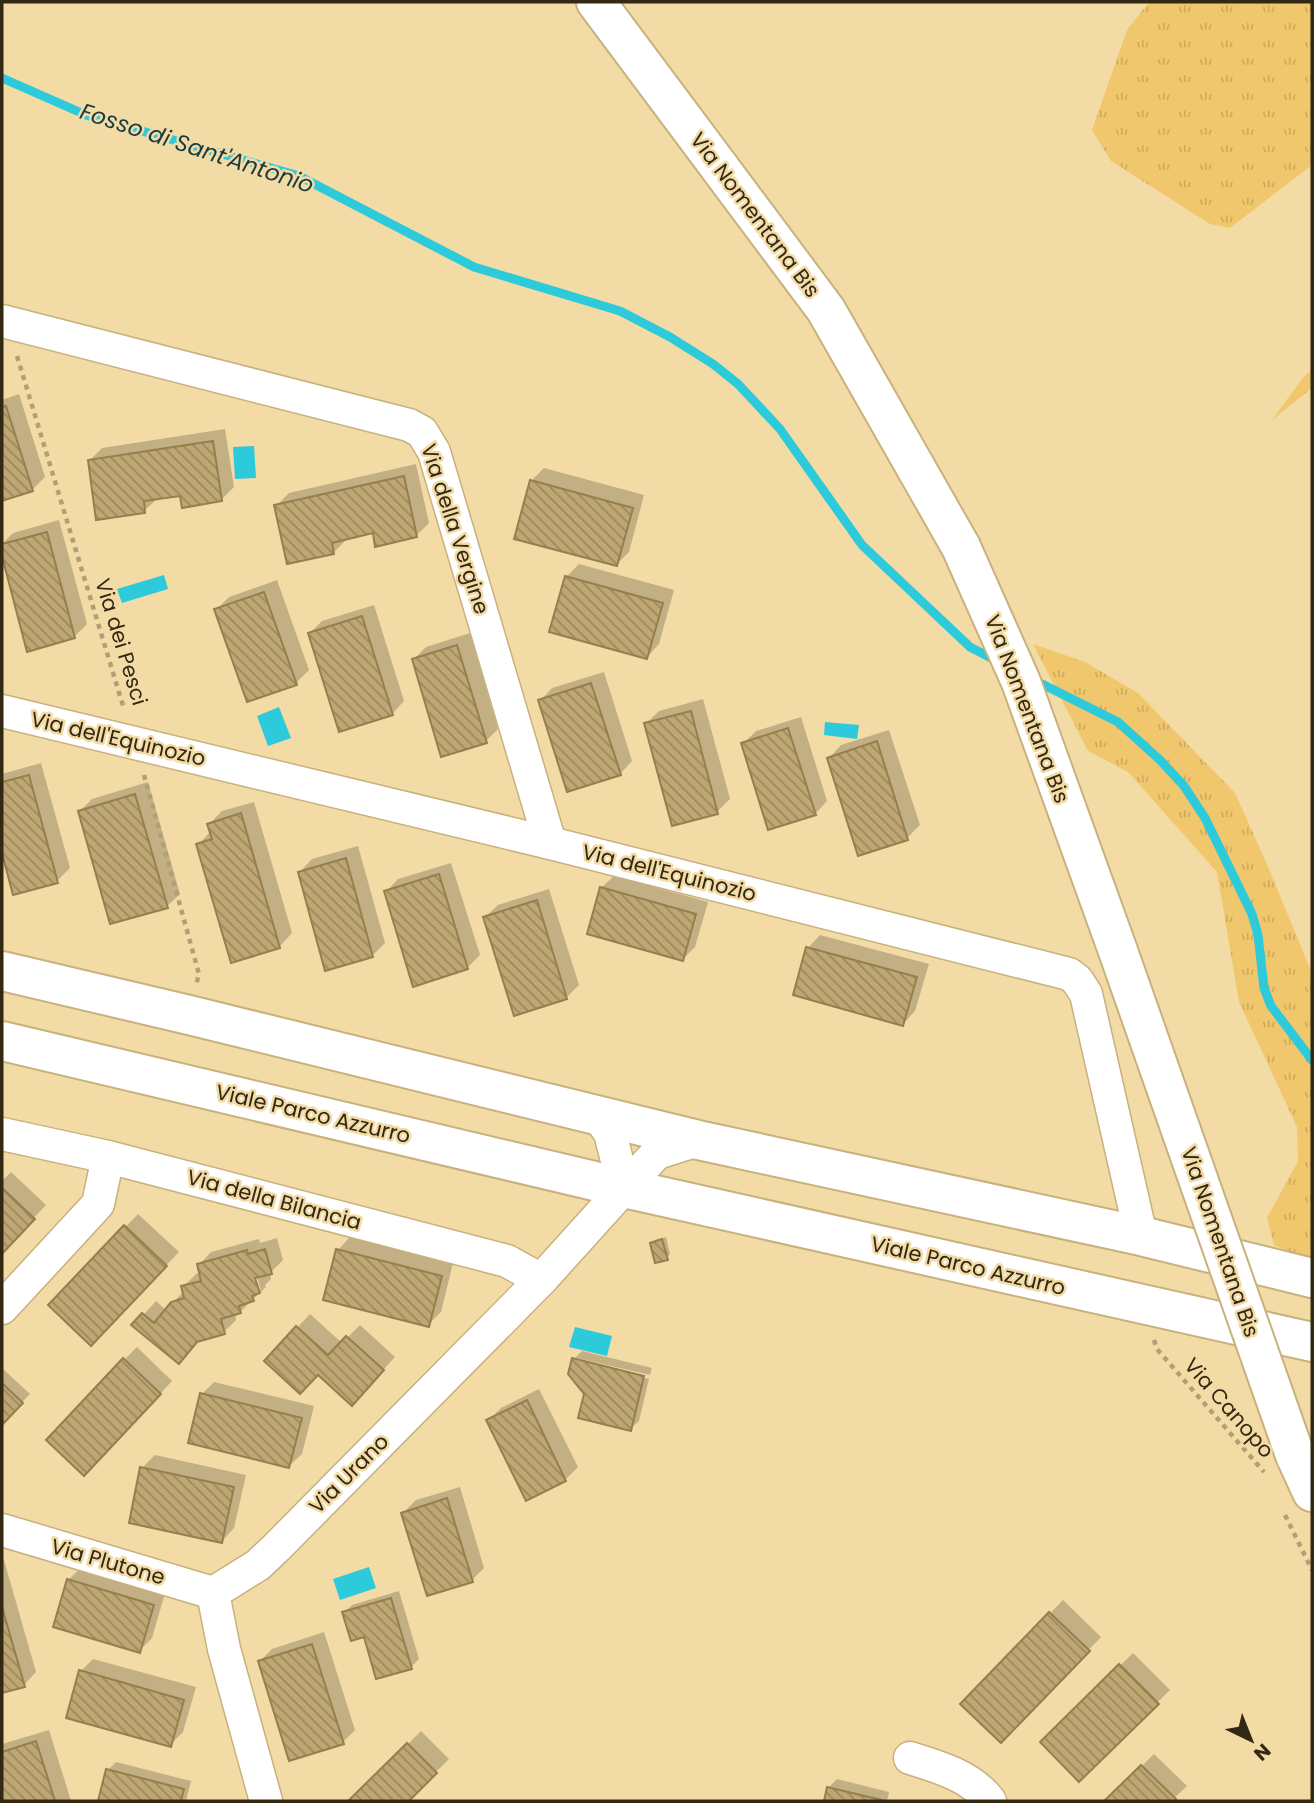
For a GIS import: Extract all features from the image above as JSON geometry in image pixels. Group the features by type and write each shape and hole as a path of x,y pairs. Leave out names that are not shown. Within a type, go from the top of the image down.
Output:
{"street":[{"name":"Via Nomentana Bis","path":"596,2 826,310 961,547 1021,682 1118,951 1280,1464 1297,1500"},
{"name":"Via della Vergine","path":"4,321 409,425 422,432 434,452 550,843"},
{"name":"Via dell'Equinozio","path":"2,711 550,843 1058,970 1073,977 1086,994 1141,1236"},
{"path":"2,971 698,1140 1141,1236 1312,1278"},
{"name":"Viale Parco Azzurro","path":"2,1041 624,1188 1312,1342"},
{"path":"597,1115 610,1133 624,1188"},
{"name":"Via della Bilancia","path":"2,1134 108,1157 507,1261 541,1280"},
{"path":"624,1188 657,1153 698,1140"},
{"path":"2,1308 98,1204 108,1157"},
{"name":"Via Urano","path":"213,1593 247,1574 278,1547 541,1280 624,1188"},
{"name":"Via Plutone","path":"2,1530 213,1593"},
{"path":"213,1593 224,1649 266,1801"},
{"path":"910,1758 967,1780 990,1801"}],"path":[{"name":"Via dei Pesci","path":"4,321 135,742 199,974 189,1015"},
{"name":"Via Canopo","path":"1144,1305 1157,1349 1280,1464"},
{"path":"1297,1500 1312,1570"}],"green space":[{"path":"1149,2 1312,2 1312,165 1230,228 1210,224 1111,161 1092,130 1127,30"},
{"path":"1312,369 1312,388 1272,420 1302,379"},
{"path":"1033,644 1085,662 1138,693 1235,793 1312,973 1312,1261 1274,1245 1267,1218 1298,1161 1297,1127 1239,1002 1217,872 1128,772 1088,751"}],"water":[{"path":"254,446 256,478 235,479 233,447"},
{"path":"164,575 168,589 122,603 117,589"},
{"path":"279,707 291,738 268,746 257,716"},
{"path":"825,722 859,725 857,739 824,735"},
{"path":"575,1327 612,1336 607,1356 569,1347"},
{"path":"369,1567 376,1588 340,1600 333,1579"}],"building":[{"path":"6,406 33,491 2,501 2,407"},
{"path":"213,441 222,501 182,508 180,496 144,501 145,513 96,520 88,460"},
{"path":"404,476 417,537 375,547 373,533 332,543 334,554 287,564 274,505"},
{"path":"530,480 633,508 617,566 514,539"},
{"path":"47,532 75,638 27,652 2,556 2,544"},
{"path":"565,576 663,603 647,659 549,632"},
{"path":"264,592 297,685 247,702 214,609"},
{"path":"362,616 393,715 339,732 308,633"},
{"path":"457,645 487,743 441,757 412,659"},
{"path":"591,683 621,775 567,792 538,700"},
{"path":"691,711 718,814 672,826 644,723"},
{"path":"788,728 816,815 768,830 741,743"},
{"path":"877,741 908,840 858,856 827,758"},
{"path":"29,775 58,883 13,895 2,853 2,782"},
{"path":"135,794 168,908 110,924 78,811"},
{"path":"241,813 280,948 231,963 196,844 212,839 207,824"},
{"path":"346,858 373,957 325,971 298,872"},
{"path":"439,874 468,969 413,987 384,891"},
{"path":"600,887 696,914 683,961 587,934"},
{"path":"537,900 567,999 514,1016 483,917"},
{"path":"806,947 917,977 903,1026 793,995"},
{"path":"2,1188 35,1219 2,1254"},
{"path":"124,1225 167,1266 91,1346 48,1305"},
{"path":"662,1239 668,1260 655,1263 650,1243"},
{"path":"265,1249 272,1274 255,1278 260,1293 252,1296 254,1301 239,1306 241,1313 221,1319 225,1334 197,1342 179,1364 131,1325 142,1313 154,1323 171,1302 184,1298 181,1286 201,1281 197,1264 247,1250 248,1254"},
{"path":"336,1249 442,1276 429,1327 323,1300"},
{"path":"296,1326 328,1355 346,1336 384,1370 352,1406 318,1375 300,1394 264,1361"},
{"path":"123,1358 161,1394 84,1476 46,1440"},
{"path":"572,1358 644,1376 631,1431 578,1418 584,1394 568,1374"},
{"path":"2,1383 23,1403 2,1425"},
{"path":"200,1393 302,1418 289,1468 188,1443"},
{"path":"527,1400 566,1481 526,1501 486,1420"},
{"path":"140,1467 234,1487 222,1543 129,1523"},
{"path":"447,1498 473,1582 427,1596 401,1513"},
{"path":"67,1579 154,1605 140,1653 53,1627"},
{"path":"391,1598 412,1669 376,1679 364,1637 351,1641 342,1612"},
{"path":"2,1607 25,1687 2,1693"},
{"path":"1049,1612 1090,1651 1001,1743 960,1704"},
{"path":"312,1644 344,1744 289,1761 258,1661"},
{"path":"1119,1664 1159,1704 1079,1782 1040,1742"},
{"path":"79,1670 184,1700 171,1747 66,1718"},
{"path":"36,1741 55,1801 2,1801 2,1752"},
{"path":"407,1743 437,1773 409,1801 348,1801"},
{"path":"1141,1765 1176,1799 1174,1801 1104,1801"},
{"path":"106,1769 184,1789 181,1801 98,1801"},
{"path":"827,1787 882,1800 882,1801 824,1801"}],"waterway":[{"name":"Fosso di Sant'Antonio","path":"2,78 86,115 299,176 474,267 620,311 670,337 713,364 738,384 780,429 862,545 970,647 997,661"},
{"name":"Fosso di Sant'Antonio","path":"1034,680 1118,722 1184,786 1205,818 1252,914 1258,935 1264,988 1271,1006 1312,1060"}]}
